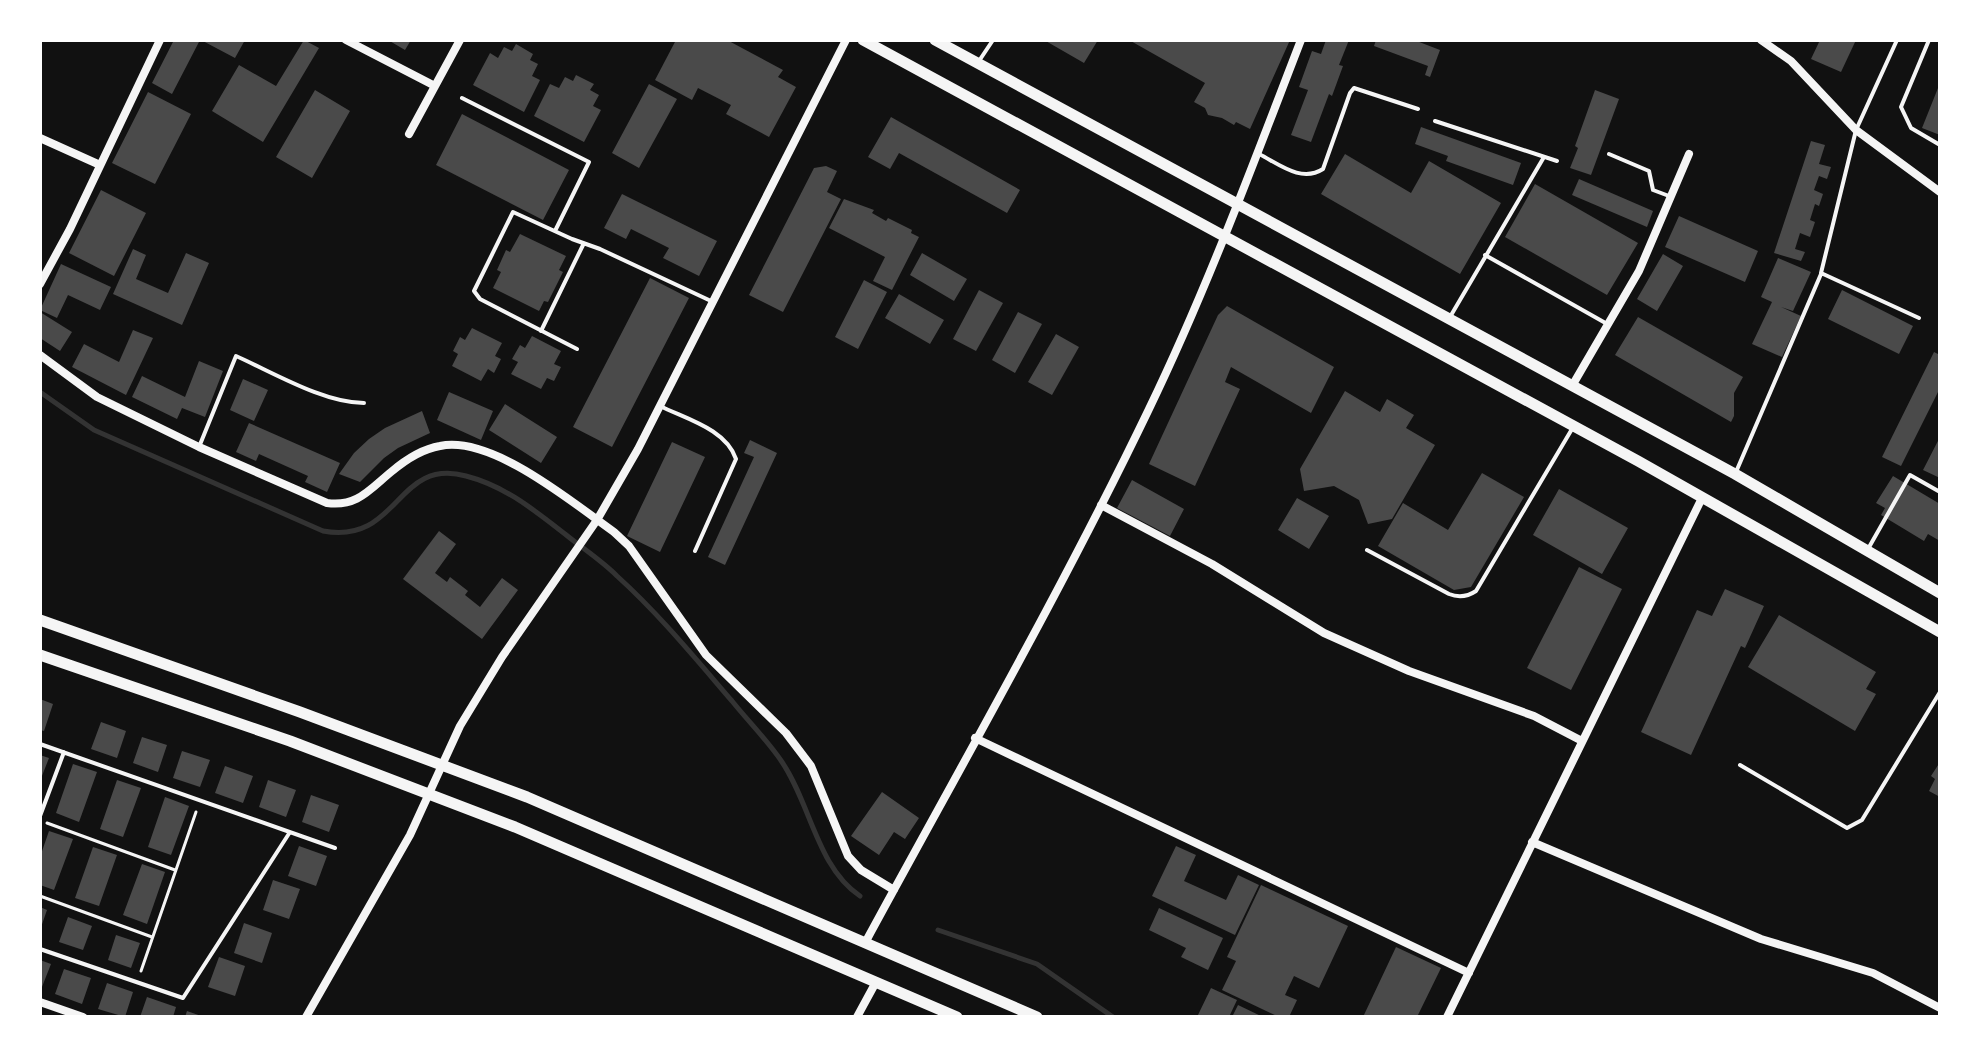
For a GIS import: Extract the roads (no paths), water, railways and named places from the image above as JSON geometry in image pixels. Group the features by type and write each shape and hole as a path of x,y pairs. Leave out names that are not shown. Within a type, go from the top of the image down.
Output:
{"main road":[{"path":"863,40 1574,426 1940,632"},
{"path":"935,40 1735,474 1940,593"},
{"path":"40,620 136,652 442,765 625,838 1037,1017"},
{"path":"40,655 290,741 429,793 598,861 957,1017"}],"street":[{"path":"40,284 160,40"},
{"path":"346,40 435,86"},
{"path":"409,134 460,40"},
{"path":"306,1017 410,835 460,726 502,657 597,520 660,406 846,40"},
{"path":"865,943 1101,505 1151,406 1225,236 1301,40"},
{"path":"1761,40 1791,61 1856,130 1940,192"},
{"path":"40,138 100,165"},
{"path":"1572,386 1639,271 1689,154"},
{"path":"40,355 97,397 319,501 336,504 362,498 401,464 442,445 462,446 510,461 614,532 641,560 706,655 768,714 811,766 842,848 848,856 861,870 894,890"},
{"path":"1447,1017 1702,498"},
{"path":"1101,505 1212,564 1324,633 1409,671 1534,716 1582,741"},
{"path":"975,738 1469,973"},
{"path":"1532,842 1761,939 1873,973 1940,1008"},
{"path":"857,1017 876,982"},
{"path":"40,1002 83,1017"}],"lane":[{"path":"978,63 993,40"},
{"path":"1735,474 1821,273 1856,130 1897,40"},
{"path":"1929,40 1901,107 1911,128 1940,145"},
{"path":"1257,153 1301,175 1323,169 1354,88 1418,109"},
{"path":"462,98 589,162 555,231"},
{"path":"1435,121 1557,161"},
{"path":"1609,154 1649,171 1653,190 1671,197"},
{"path":"1449,319 1544,157"},
{"path":"577,349 480,299 474,291 513,212 713,302"},
{"path":"541,331 584,243"},
{"path":"1485,255 1609,325"},
{"path":"1821,273 1919,318"},
{"path":"199,447 236,356 331,398 364,403"},
{"path":"660,406 718,434 730,446 736,459 695,551"},
{"path":"1367,550 1449,594 1459,597 1471,595 1574,426"},
{"path":"1867,551 1910,475 1940,492"},
{"path":"1740,765 1847,828 1862,820 1940,692"},
{"path":"40,744 335,848"},
{"path":"40,818 64,752"},
{"path":"40,949 183,998 290,832"}],"waterway":[{"path":"40,392 94,430 323,531 348,532 368,526 410,489 425,479 443,473 480,480 518,500 611,570 704,669 782,762 824,852 845,884 860,896"},
{"path":"938,930 1037,964 1113,1017"}]}
